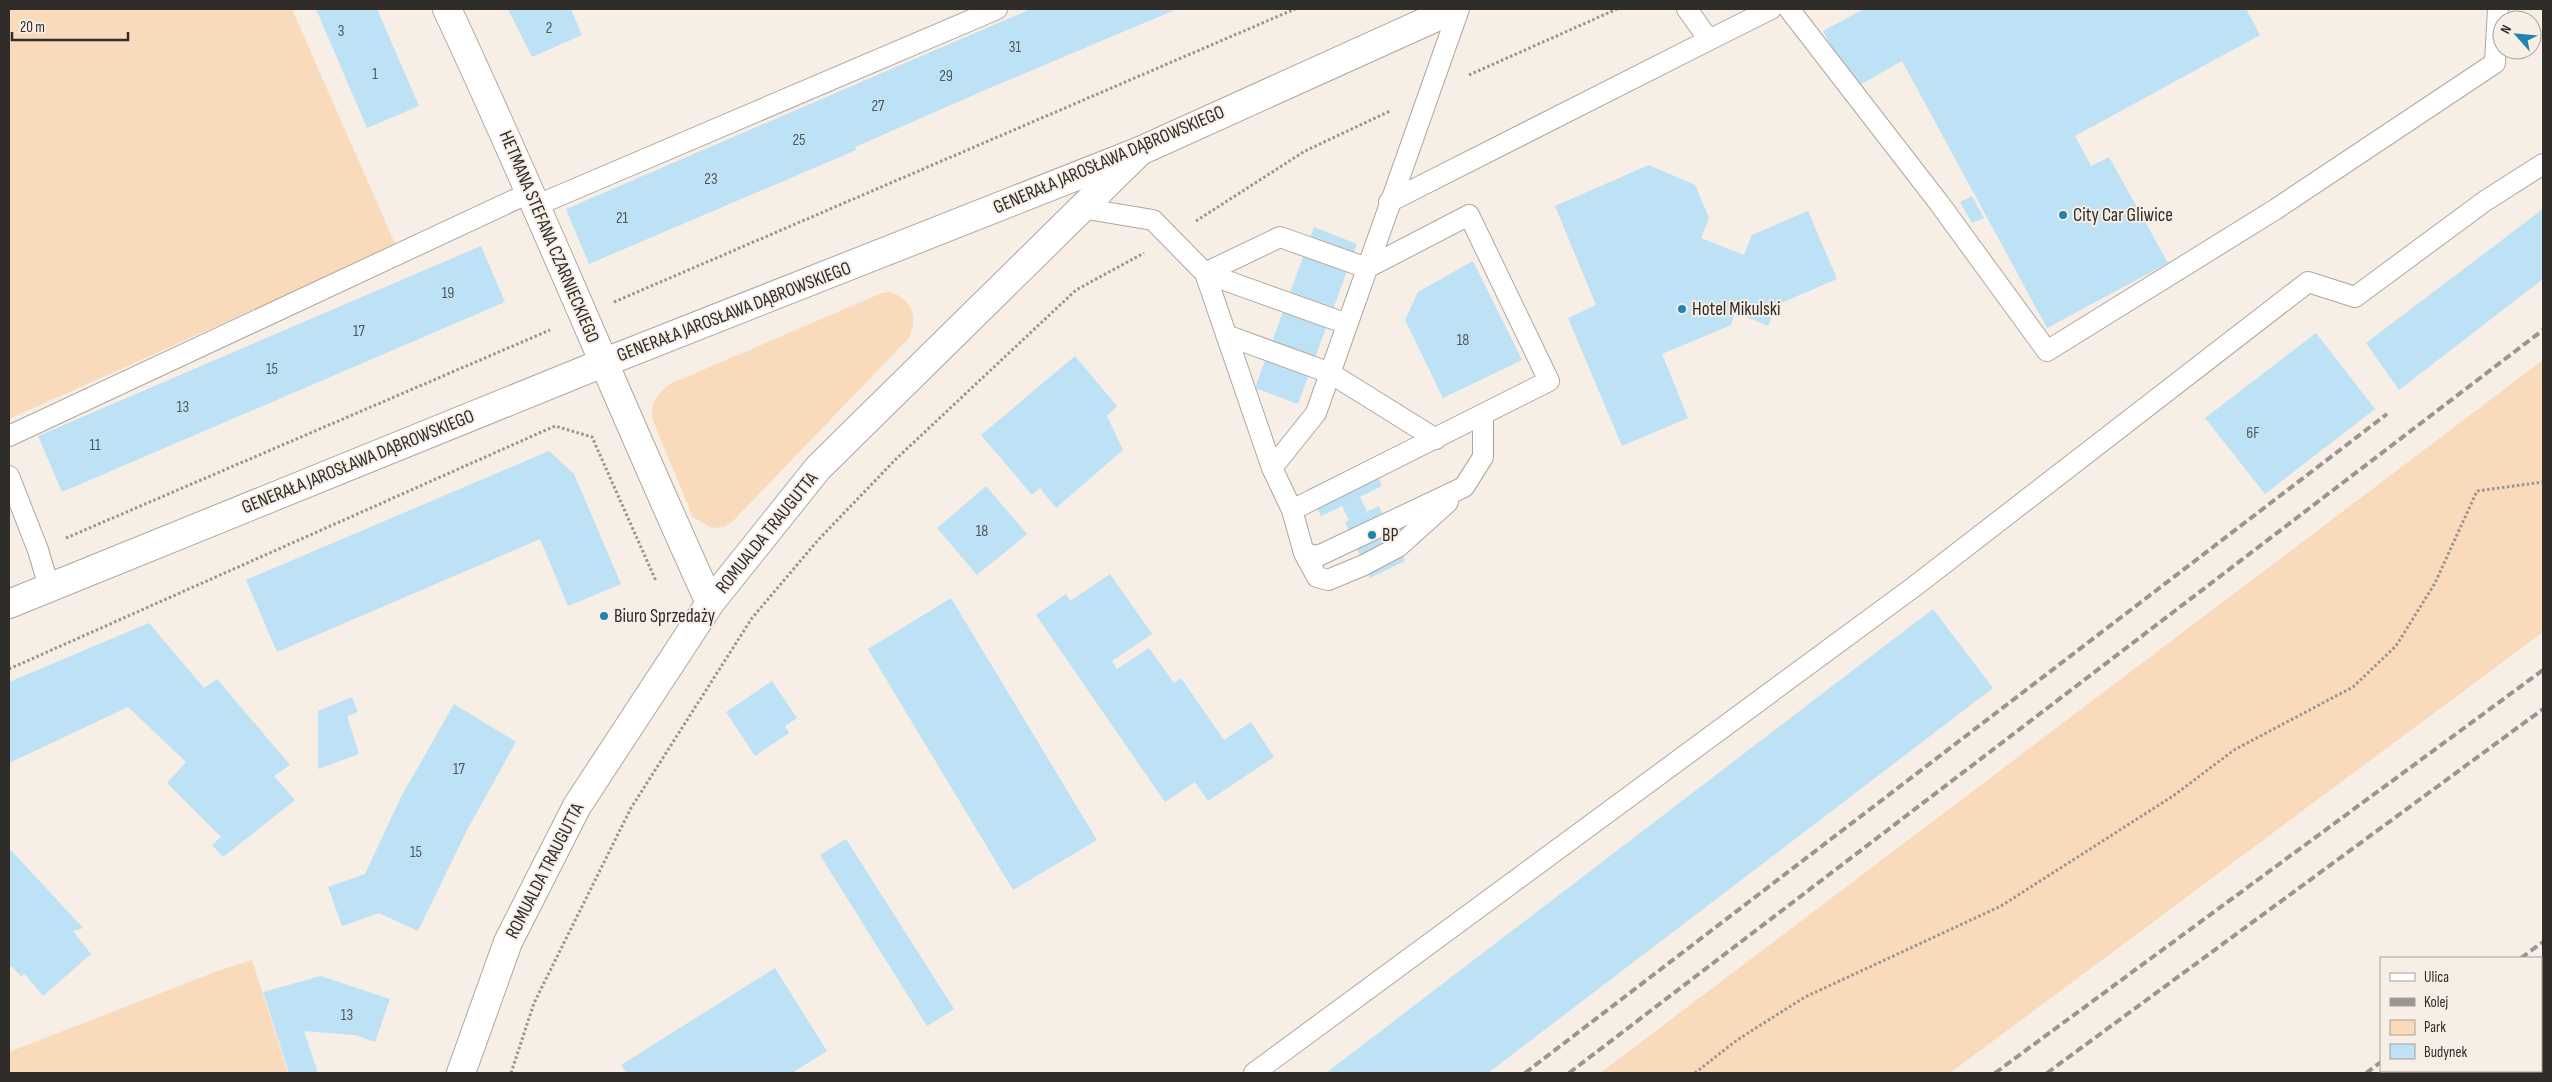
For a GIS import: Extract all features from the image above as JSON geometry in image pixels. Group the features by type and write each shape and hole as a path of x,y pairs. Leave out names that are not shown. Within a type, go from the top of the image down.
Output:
{"street":[{"name":"HETMANA STEFANA CZARNIECKIEGO","path":"447,9 710,604"},
{"name":"GENERAŁA JAROSŁAWA DĄBROWSKIEGO","path":"9,604 603,363 1140,151 1454,9"},
{"name":"ROMUALDA TRAUGUTTA","path":"461,1073 508,942 577,806 710,604 818,468 1140,151"}],"lane":[{"path":"9,436 532,200 997,9"},
{"path":"1272,468 1316,413 1389,202 1459,9"},
{"path":"1688,9 1709,40"},
{"path":"1389,202 1771,9"},
{"path":"1789,9 1939,203 2047,351 2276,209 2495,63 2498,9"},
{"path":"1254,1073 1915,586 2308,282 2355,297 2485,201 2543,164"},
{"path":"1080,208 1153,220 1205,273 1272,468 1292,510 1304,553 1317,577 1328,580 1398,547 1464,487 1482,457 1483,415"},
{"path":"1205,273 1280,238 1367,268 1469,215 1549,381 1292,510"},
{"path":"1205,273 1347,324"},
{"path":"1226,335 1330,373 1436,439"},
{"path":"9,476 38,550 49,587"},
{"path":"1304,553 1318,556 1464,487"}],"path":[{"path":"610,303 1295,9"},
{"path":"511,1073 534,1003 631,808 752,618 819,539 896,459 1076,290 1172,239"},
{"path":"38,550 550,330"},
{"path":"9,669 555,426 592,437 656,581"},
{"path":"1695,1073 1737,1040 1805,996 2001,906 2173,796 2234,750 2353,687 2396,646 2435,583 2477,491 2543,482"}],"green space":[{"path":"9,9 292,9 396,246 9,419"},
{"path":"889,292 904,299 912,310 913,324 908,339 734,520 724,527 712,528 693,517 653,421 653,405 662,391 670,384 882,293"},
{"path":"2543,360 2543,632 1950,1073 1600,1073"},
{"path":"252,960 288,1073 9,1073 9,1052 215,972"}],"building":[{"path":"316,9 377,9 419,106 367,128"},
{"path":"508,9 571,9 582,35 532,57"},
{"path":"1031,9 1177,9 992,87 855,147 856,150 589,264 566,209"},
{"name":"City Car Gliwice","path":"1864,9 2246,9 2260,35 2075,136 2091,166 2109,157 2168,263 2047,328 1902,61 1854,88 1823,31"},
{"name":"Hotel Mikulski","path":"1649,165 1695,185 1709,218 1701,238 1744,255 1752,235 1808,211 1837,279 1781,303 1778,302 1768,326 1735,312 1731,325 1662,354 1688,418 1622,446 1568,318 1596,305 1555,206"},
{"path":"1972,196 1984,218 1972,223 1960,202"},
{"path":"2543,209 2543,279 2399,390 2366,343"},
{"path":"1314,227 1357,244 1298,404 1255,388"},
{"path":"481,246 505,302 62,492 38,436"},
{"path":"1473,261 1522,360 1443,398 1405,320 1418,292"},
{"path":"2316,333 2375,409 2265,494 2205,418"},
{"path":"1075,356 1117,406 1107,416 1123,450 1056,508 1040,488 1032,495 981,435"},
{"path":"549,451 574,474 621,584 568,606 540,539 277,652 246,580"},
{"path":"1370,459 1382,486 1360,497 1367,511 1349,520 1342,506 1321,516 1308,489"},
{"path":"986,486 1027,534 977,575 937,528"},
{"name":"BP","path":"1379,506 1405,561 1370,578 1345,522"},
{"path":"1110,574 1152,634 1112,661 1117,669 1149,648 1174,683 1181,678 1224,740 1251,722 1274,757 1208,801 1195,782 1165,802 1036,615 1066,594 1070,601"},
{"path":"951,598 1097,840 1013,890 868,649"},
{"path":"1933,609 1993,688 1488,1073 1326,1073"},
{"path":"149,623 204,688 217,679 290,765 274,776 295,800 223,857 212,845 221,837 167,783 186,762 128,707 9,763 9,682"},
{"path":"772,681 797,718 785,726 789,733 755,756 726,712"},
{"path":"352,697 358,712 347,716 359,754 318,769 318,711"},
{"path":"454,704 516,742 467,830 418,931 379,913 342,926 328,887 365,874 401,797"},
{"path":"846,839 954,1009 927,1026 820,855"},
{"path":"9,848 83,928 73,931 91,954 43,996 24,973 22,977 11,966 9,968"},
{"path":"775,968 827,1051 792,1073 627,1073 621,1065"},
{"path":"321,976 390,999 375,1042 355,1035 304,1031 318,1073 289,1073 263,992"}],"railway":[{"path":"1569,1073 2543,330"},
{"path":"1525,1073 2387,414"},
{"path":"1995,1073 2543,670"},
{"path":"2047,1073 2543,709"},
{"path":"2522,957 2543,942"},
{"path":"2366,1073 2380,1063"}],"place":[{"name":"City Car Gliwice","path":"2063,215"},
{"name":"Hotel Mikulski","path":"1682,309"},
{"name":"BP","path":"1372,535"},
{"name":"Biuro Sprzedaży","path":"604,616"}]}
